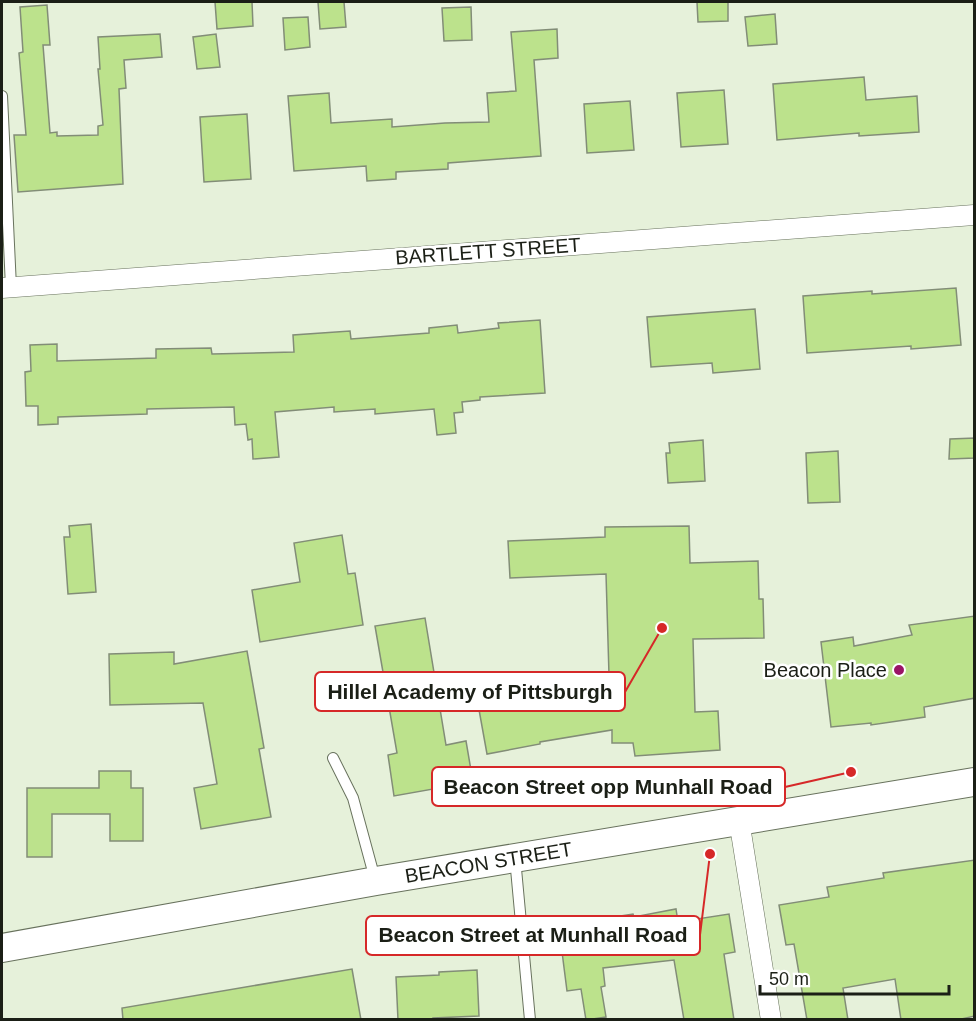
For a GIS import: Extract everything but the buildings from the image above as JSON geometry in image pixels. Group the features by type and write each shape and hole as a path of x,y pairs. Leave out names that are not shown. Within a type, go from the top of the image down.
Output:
{"main road":[{"name":"BEACON STREET","path":"2,948 376,881 975,782"}],"street":[{"name":"BARTLETT STREET","path":"6,288 975,214"},
{"path":"739,820 771,1020"}],"lane":[{"path":"2,96 6,288"},
{"path":"333,758 352,798 376,881"},
{"path":"515,858 530,1020"}],"place":[{"name":"Hillel Academy of Pittsburgh","path":"662,628"},
{"name":"Beacon Place","path":"899,670"},
{"name":"Beacon Street opp Munhall Road","path":"851,772"},
{"name":"Beacon Street at Munhall Road","path":"710,854"}]}
